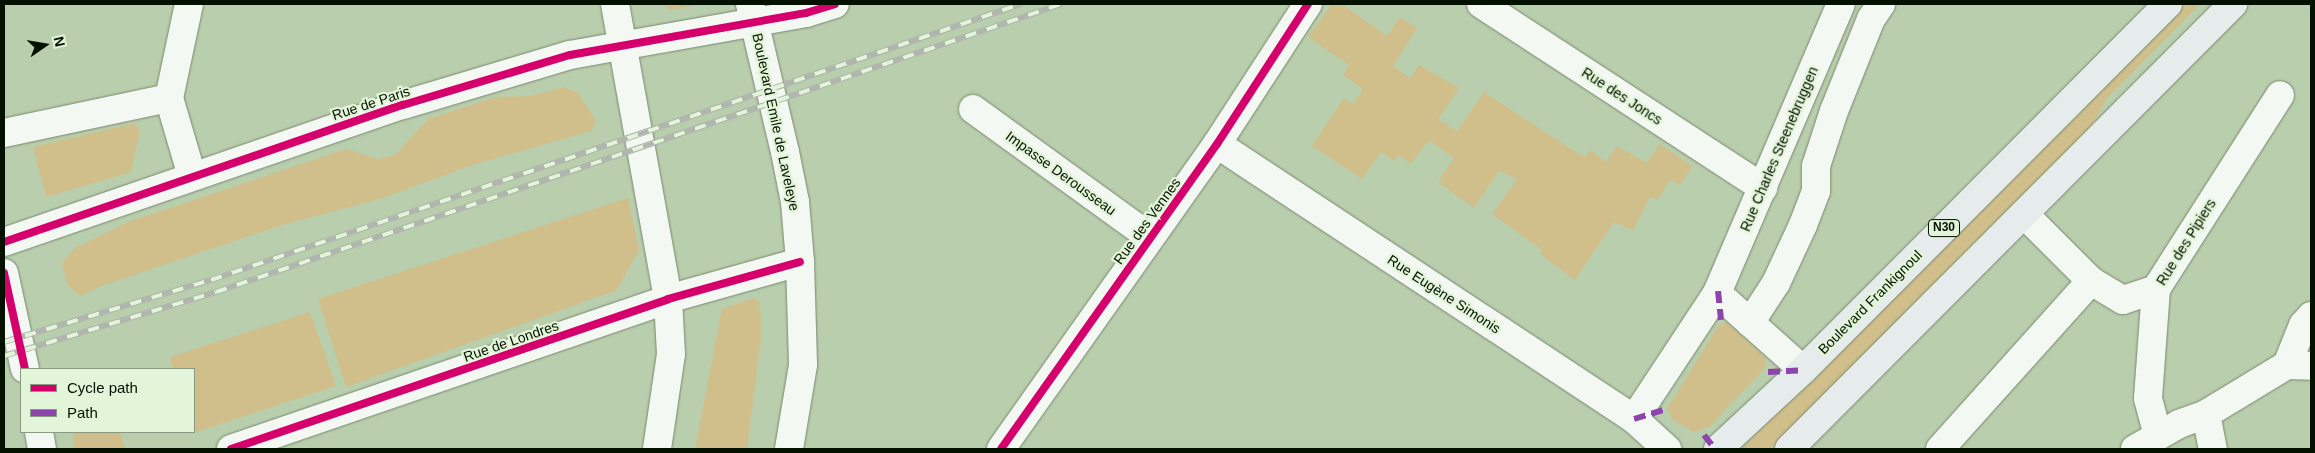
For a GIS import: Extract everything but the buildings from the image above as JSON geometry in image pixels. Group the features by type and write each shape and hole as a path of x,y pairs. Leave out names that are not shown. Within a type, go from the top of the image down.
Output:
{"main road":[{"name":"Boulevard Frankignoul","path":"1718,449 1803,370 2168,4"},
{"path":"1789,449 2233,4"}],"street":[{"path":"189,4 169,98 192,176"},
{"path":"615,4 624,44 668,299 671,354 657,449"},
{"name":"Rue de Paris","path":"4,242 403,105 570,56 753,13 806,14 835,4"},
{"name":"Rue des Vennes","path":"1001,449 1217,144 1308,4"},
{"name":"Rue des Joncs","path":"1480,4 1762,188"},
{"name":"Rue Charles Steenebruggen","path":"1634,418 1716,293 1840,4"},
{"path":"1750,322 1776,283 1803,225 1816,191 1816,166 1834,111 1871,19 1881,4"},
{"name":"Boulevard Emile de Laveleye","path":"753,13 795,202 800,262 803,364 789,449"},
{"name":"Rue des Pipiers","path":"2147,443 2148,398 2156,289 2280,95"},
{"path":"4,132 169,98"},
{"name":"Impasse Derousseau","path":"973,109 1150,237"},
{"name":"Rue Eugène Simonis","path":"1217,144 1634,418 1666,449"},
{"path":"2024,214 2091,281 2123,300 2156,289"},
{"name":"Rue de Londres","path":"231,449 668,299 800,262"},
{"path":"4,273 25,368"},
{"path":"1940,449 2091,281"},
{"path":"1716,293 1803,370"},
{"path":"2147,443 2299,365 2303,325 2311,316"},
{"path":"2206,414 2213,449"},
{"path":"38,433 42,449"}],"shaded area":[{"path":"664,4 704,4 669,10"},
{"path":"1332,4 1342,4 1387,36 1400,17 1417,28 1393,66 1410,78 1419,65 1459,88 1438,119 1457,131 1484,92 1585,158 1590,150 1606,162 1617,146 1647,163 1660,144 1692,166 1680,185 1670,180 1658,199 1650,197 1633,230 1614,222 1575,280 1540,254 1542,250 1492,214 1517,179 1499,171 1474,208 1438,182 1454,158 1429,140 1411,164 1399,155 1394,161 1381,152 1362,179 1312,146 1344,98 1353,104 1363,89 1343,75 1349,65 1308,37"},
{"path":"2186,4 2200,4 2107,98 2089,131 1818,402 1770,449 1740,449"},
{"path":"564,87 578,93 596,121 591,131 472,165 383,198 279,226 101,286 80,296 67,284 62,263 75,248 128,222 346,149 378,159 395,155 428,119 496,97 531,96"},
{"path":"132,124 136,125 140,131 131,172 46,197 33,148"},
{"path":"628,198 639,250 617,290 346,387 318,299"},
{"path":"754,298 759,302 762,329 747,449 695,449 722,309"},
{"path":"310,312 336,386 195,432 195,368 173,368 170,357"},
{"path":"1726,322 1765,357 1766,367 1709,427 1694,432 1673,420 1667,409 1718,326"},
{"path":"73,433 120,433 125,449 74,449"}],"railway":[{"path":"4,342 211,280 1021,4"},
{"path":"4,356 216,292 1061,4"}],"marked path":[{"path":"1718,291 1721,320"},
{"path":"1768,372 1803,370"},
{"path":"1634,419 1664,410"},
{"path":"1704,435 1715,449"}],"cycle path":[{"path":"4,242 403,105 570,55 806,13 835,4"},
{"path":"1001,449 1217,144 1308,4"},
{"path":"231,449 668,299 800,262"},
{"path":"4,273 25,368"}]}
